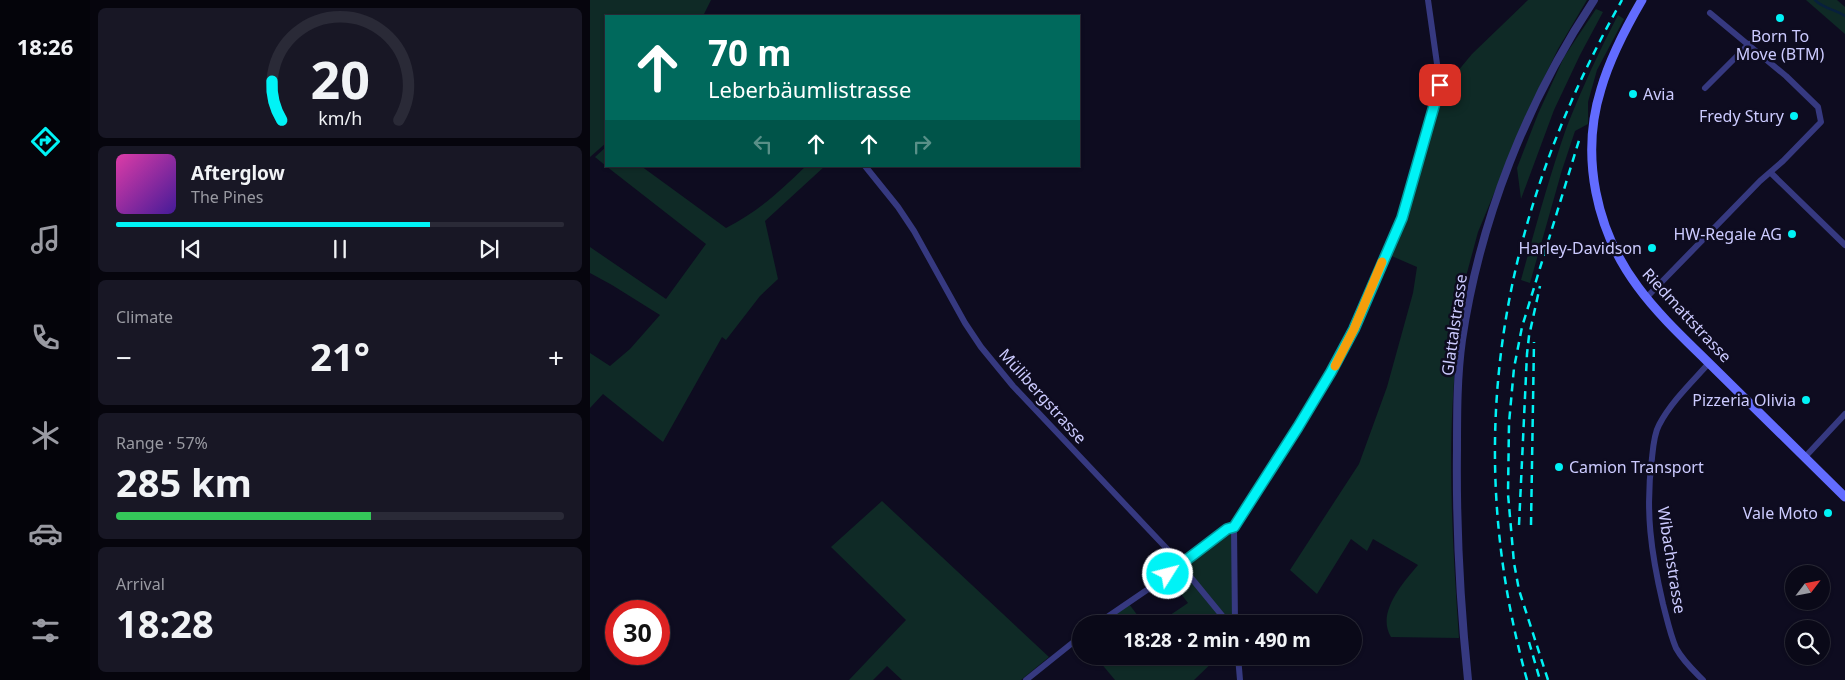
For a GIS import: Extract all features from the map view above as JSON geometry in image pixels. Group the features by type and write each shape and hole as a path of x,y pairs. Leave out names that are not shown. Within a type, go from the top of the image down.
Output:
{"main road":[{"name":"Riedmattstrasse","path":"1642,0 1618,44 1601,90 1594,124 1592,155 1597,199 1606,227 1625,268 1646,298 1708,363 1845,497"}],"street":[{"path":"1235,615 1234,527 1290,441 1331,372 1354,329 1402,218 1440,85 1428,0"},
{"name":"Glattalstrasse","path":"1468,680 1458,570 1456,498 1457,432 1462,341 1473,281 1490,220 1529,116 1563,50 1594,0"},
{"path":"1646,298 1760,181 1771,173 1821,122 1821,114 1818,107 1786,76 1710,13"},
{"path":"1705,88 1749,44"},
{"name":"Mülibergstrasse","path":"866,167 898,207 914,231 965,323 981,347 1013,386 1170,552 1223,615"},
{"path":"1771,173 1845,245"},
{"name":"Wibachstrasse","path":"1703,680 1687,664 1677,649 1671,634 1658,581 1649,525 1648,489 1653,447 1658,426 1682,393 1708,363"},
{"path":"1805,457 1845,414"},
{"path":"1110,615 1182,566 1227,529 1234,527"},
{"path":"1026,680 1072,643"},
{"path":"1239,665 1240,680"}],"green space":[{"path":"590,0 711,0 704,15 605,15 605,144 590,157"},
{"path":"1528,0 1587,0 1558,49 1529,109 1478,232 1464,284 1467,284 1454,378 1451,452 1452,526 1459,638 1391,637 1387,628 1389,608 1405,580 1418,565 1373,539 1367,551 1351,539 1317,594 1290,570 1359,464 1387,387 1413,293 1417,267 1387,254 1442,90 1472,54"},
{"path":"1806,0 1837,0 1845,7 1845,34"},
{"path":"1596,9 1603,12 1554,110 1521,199 1517,168 1538,114 1564,57"},
{"path":"1618,15 1624,19 1597,70 1588,102 1588,124 1575,131 1530,283 1521,280 1548,184 1567,126 1591,70"},
{"path":"605,148 605,165 595,157"},
{"path":"607,167 642,167 726,228 749,215 805,167 824,167 765,221 778,279 760,296 726,340 722,337 663,442 603,394 590,408 590,353 610,366 630,349 660,315 590,273 590,247 666,299 706,244"},
{"path":"882,501 1049,657 1021,680 902,680 887,666 873,680 849,680 906,620 831,547"},
{"path":"1232,529 1234,615 1170,615 1188,603 1169,578"},
{"path":"1129,604 1137,615 1114,615"},
{"path":"1102,665 1210,665 1194,680 1115,680"}],"waterway":[{"path":"1815,0 1845,16"}],"railway":[{"path":"1527,680 1507,591 1497,503 1496,416 1504,331 1521,246 1547,163 1580,81 1622,0"},
{"path":"1548,680 1519,590 1514,563 1508,494 1509,423 1514,368 1522,327 1580,137"},
{"path":"1519,525 1527,354 1540,286"},
{"path":"1531,525 1534,342"},
{"path":"1529,642 1540,680"}],"slow traffic":[{"path":"1335,366 1354,329 1382,262"}],"place":[{"name":"Born To Move (BTM)","path":"1780,18"},
{"name":"Avia","path":"1633,94"},
{"name":"Fredy Stury","path":"1794,116"},
{"name":"HW-Regale AG","path":"1792,234"},
{"name":"Harley-Davidson","path":"1652,248"},
{"name":"Pizzeria Olivia","path":"1806,400"},
{"name":"Camion Transport","path":"1559,467"},
{"name":"Vale Moto","path":"1828,513"}],"route":[{"path":"1168,574 1182,566 1227,529 1234,527 1290,441 1331,372 1354,329 1402,218 1440,85"}]}
